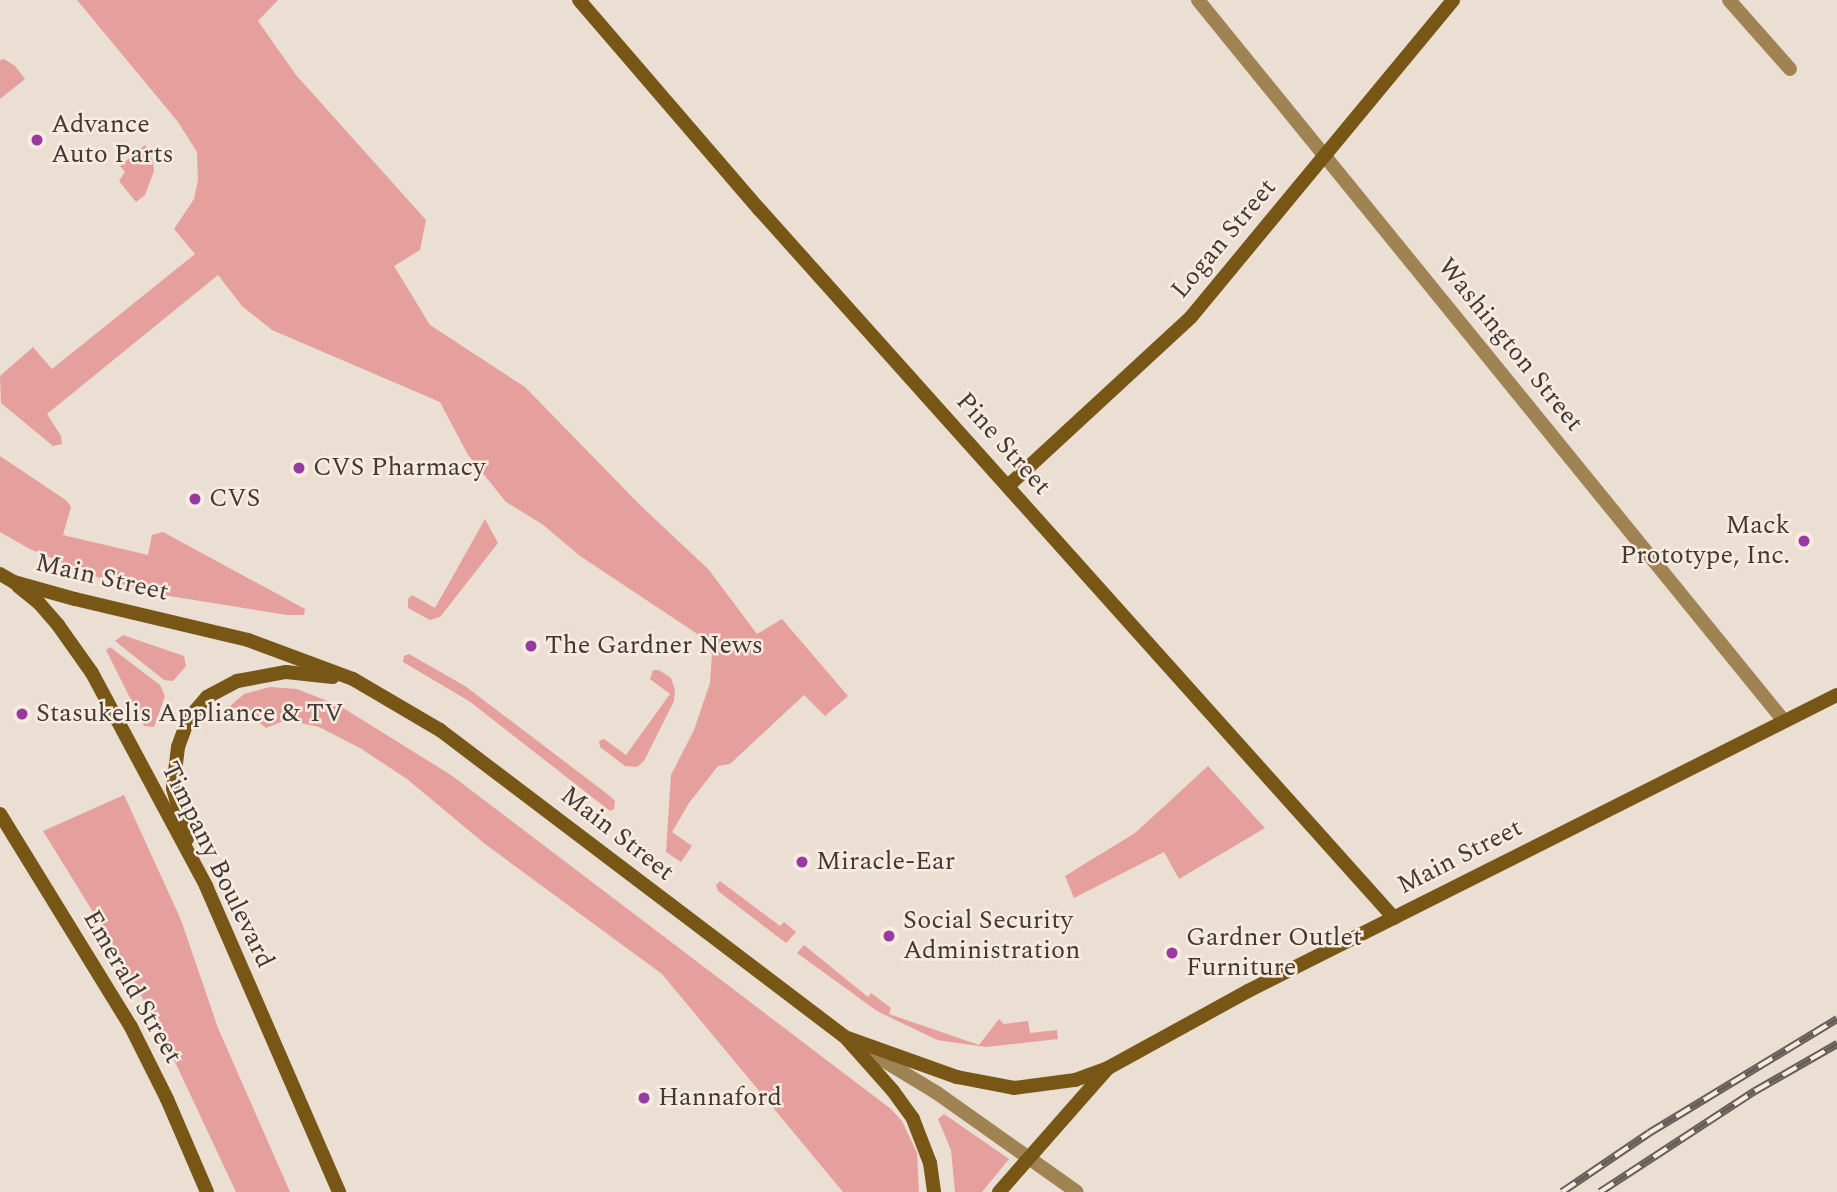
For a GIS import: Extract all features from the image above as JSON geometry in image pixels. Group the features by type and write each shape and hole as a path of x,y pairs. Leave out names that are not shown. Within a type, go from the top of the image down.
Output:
{"main road":[{"name":"Pine Street","path":"579,0 768,219 1394,918"},
{"name":"Logan Street","path":"1008,486 1191,317 1326,157 1452,0"},
{"name":"Main Street","path":"0,574 14,582 248,640 353,679 440,730 845,1037 957,1077 994,1086 1037,1087 1075,1080 1108,1068 1237,996 1837,695"},
{"name":"Timpany Boulevard","path":"14,582 38,603 92,673 206,886 339,1192"},
{"name":"Main Street","path":"206,886 187,838 173,788 178,747 188,719 207,697 237,681 286,672 353,679"},
{"name":"Emerald Street","path":"1,817 131,1027 167,1099 207,1192"},
{"path":"845,1037 893,1091 913,1119 930,1163 934,1192"},
{"name":"Main Street","path":"1029,1158 1108,1068"},
{"path":"999,1192 1029,1158"}],"street":[{"name":"Washington Street","path":"1198,0 1784,721"},
{"path":"1729,0 1790,69"},
{"name":"Main Street","path":"845,1037 937,1093 1029,1158"},
{"path":"1029,1158 1077,1192"}],"shaded area":[{"path":"77,0 278,0 258,21 296,75 426,220 420,250 394,266 430,325 525,387 639,504 709,570 757,634 782,619 848,696 825,716 804,695 730,764 718,766 689,803 672,832 692,846 681,862 666,852 671,775 694,730 710,683 712,654 696,633 580,556 542,524 506,502 468,455 440,402 272,330 242,306 218,275 47,414 61,436 62,444 53,446 1,403 0,376 33,347 52,369 195,254 174,229 194,199 198,180 197,152 178,122"},
{"path":"4,59 15,66 25,79 0,99 0,60"},
{"path":"145,145 153,161 154,171 145,195 136,202 119,181 125,172 120,166"},
{"path":"0,456 67,501 71,507 63,535 148,555 152,535 163,532 305,609 304,615 287,615 157,594 97,577 30,549 0,532"},
{"path":"485,519 498,543 440,617 430,620 408,608 408,599 412,595 435,608"},
{"path":"123,635 184,656 186,666 173,681 164,680 115,641"},
{"path":"110,647 160,685 165,696 154,727 144,726 106,650"},
{"path":"409,654 465,686 610,796 615,801 614,809 610,811 469,701 403,662 404,656"},
{"path":"653,670 659,670 671,678 675,690 674,701 644,761 637,767 625,766 600,747 599,741 604,739 626,755 670,694 650,679"},
{"path":"270,687 297,689 340,706 451,775 891,1109 902,1121 917,1153 919,1192 843,1192 662,974 485,844 407,779 360,748 319,727 286,720 266,728 242,710 228,720 221,714 244,694"},
{"path":"1208,766 1265,828 1179,879 1164,852 1074,898 1065,876 1135,833"},
{"path":"124,795 181,920 218,1028 290,1192 236,1192 160,1030 111,941 43,831"},
{"path":"720,881 780,926 784,922 796,932 786,943 718,891 716,885"},
{"path":"804,945 868,997 871,993 891,1008 889,1014 979,1045 999,1019 1004,1024 1028,1021 1030,1033 1057,1030 1058,1039 986,1047 937,1040 877,1011 797,953"},
{"path":"944,1114 1009,1159 982,1192 955,1192 951,1150 938,1119"}],"railway":[{"path":"1562,1192 1649,1133 1837,1019"},
{"path":"1600,1192 1755,1091 1837,1044"}],"place":[{"name":"Advance Auto Parts","path":"37,140"},
{"name":"CVS Pharmacy","path":"299,468"},
{"name":"CVS","path":"195,499"},
{"name":"Mack Prototype, Inc.","path":"1804,541"},
{"name":"The Gardner News","path":"531,646"},
{"name":"Stasukelis Appliance & TV","path":"22,714"},
{"name":"Miracle-Ear","path":"802,862"},
{"name":"Social Security Administration","path":"889,936"},
{"name":"Gardner Outlet Furniture","path":"1172,953"},
{"name":"Hannaford","path":"644,1098"}]}
